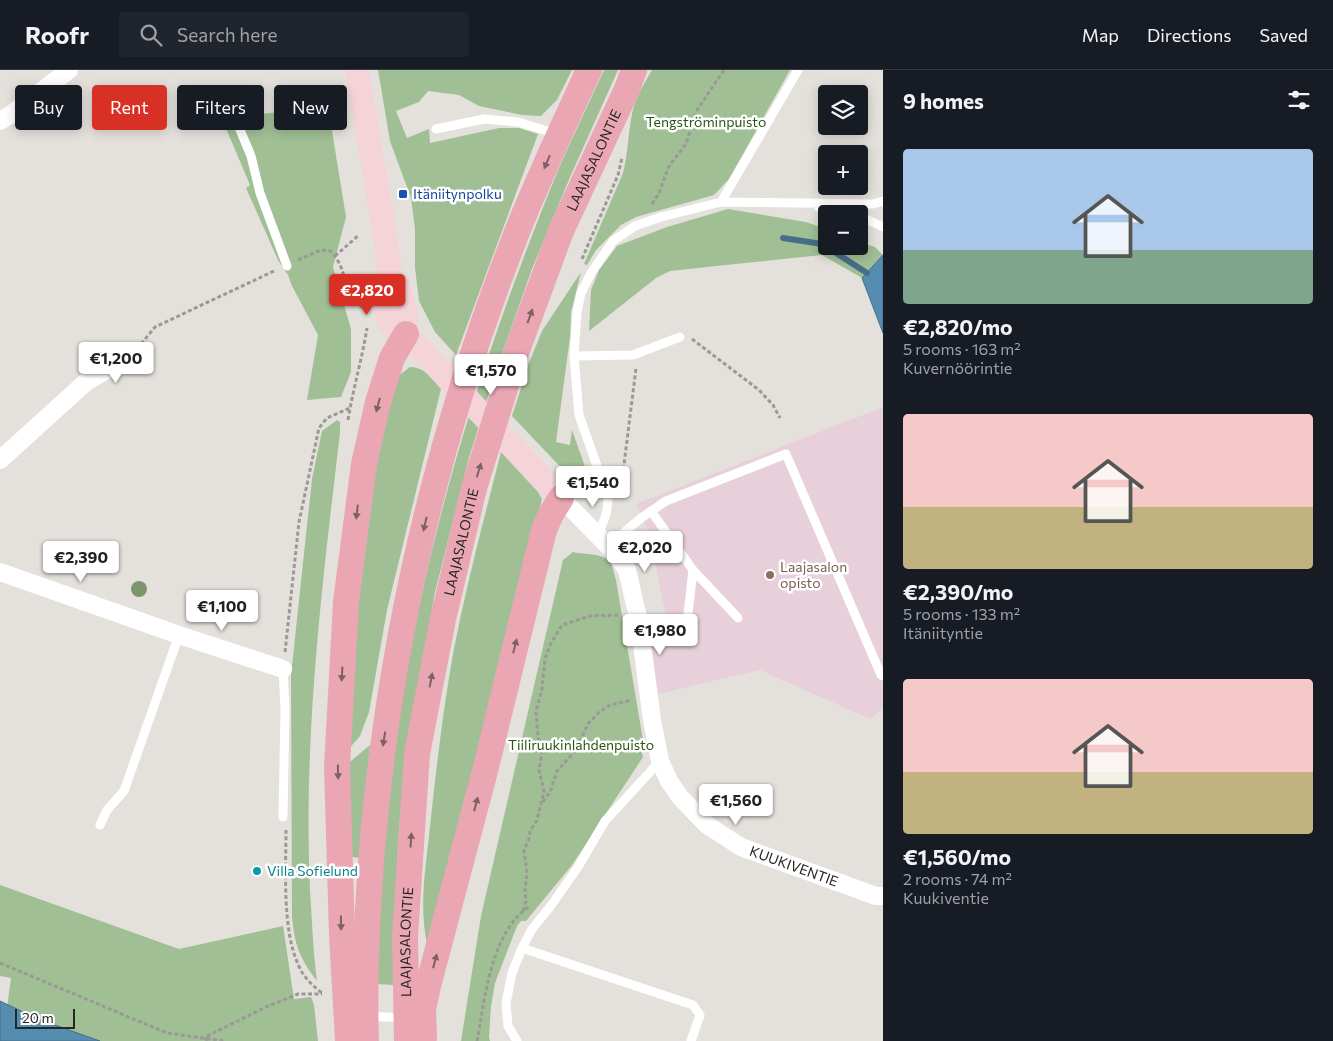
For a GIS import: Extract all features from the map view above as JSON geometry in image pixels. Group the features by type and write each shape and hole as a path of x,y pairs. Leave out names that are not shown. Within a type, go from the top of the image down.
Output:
{"main road":[{"path":"348,1041 342,935 337,767 346,602 364,464 392,358 410,338 400,290 390,278 357,70"},
{"path":"366,1028 367,924 376,795 391,691 409,596 436,477 476,348 521,223 589,70"},
{"name":"LAAJASALONTIE","path":"406,1030 405,936 417,754 443,619 474,488 516,353 561,231 634,70"},
{"name":"KUUKIVENTIE","path":"410,338 561,498"},
{"path":"424,1041 423,1009 428,986 485,771 544,530 561,498"}],"street":[{"path":"0,121 69,70"},
{"path":"0,460 86,382 129,357"},
{"name":"KUUKIVENTIE","path":"561,498 603,534 627,570 638,616 652,720 660,760 669,780 691,811 726,839 762,856 876,896 883,896"},
{"path":"0,572 179,635 283,668"}],"lane":[{"path":"721,202 798,70"},
{"path":"436,129 484,119 518,122 560,134"},
{"path":"240,130 251,156 260,193 287,266"},
{"path":"603,534 608,498 579,415 574,356 577,312 581,293 591,273 612,241 635,226 660,217 721,202 873,204 883,201"},
{"path":"802,203 818,207"},
{"path":"868,220 883,227"},
{"path":"574,356 633,355 680,337"},
{"path":"603,534 651,511 666,501 786,454 883,676"},
{"path":"651,511 693,570 738,618"},
{"path":"638,616 658,625 665,631 674,633 683,629 687,623 693,570"},
{"path":"100,825 107,810 124,791 179,635"},
{"path":"283,668 285,709 284,817"},
{"path":"517,1041 508,1026 506,1004 512,972 522,948 532,929 550,907 578,866 605,821 660,760"},
{"path":"522,948 694,1005 700,1015 691,1041"},
{"path":"366,1028 406,1030"}],"path":[{"path":"644,223 651,205 659,193 669,166 686,144 697,110 724,70"},
{"path":"336,256 359,235"},
{"path":"129,357 155,327 321,250 330,251 336,256 342,265 349,293 355,302 370,310"},
{"path":"680,337 690,337 759,390 773,405 780,418"},
{"path":"603,534 609,521 614,516 620,496 638,353"},
{"path":"283,668 299,522 319,428 327,418 350,408"},
{"path":"523,911 526,902 527,873 524,850 530,831 537,820 544,791 539,770 542,752 536,711 542,689 545,659 551,643 562,625 590,616 638,616"},
{"path":"541,805 550,792 557,771 576,750 588,724 598,713 610,705 649,695"},
{"path":"206,1039 266,1007 298,994 322,994 307,980 302,972 290,940 286,826 284,817"},
{"path":"0,964 168,1033 224,1041"}],"shaded area":[{"name":"Laajasalon opisto","path":"883,407 883,708 870,719 760,670 658,694 648,620 666,617 649,533 636,504"}],"green space":[{"path":"378,70 572,70 557,100 541,116 522,115 479,106 459,95 428,91 419,102 396,111 407,138 429,129 430,143 499,128 519,128 538,134 456,355 435,332 419,301 415,268 415,229 411,198 390,141"},
{"path":"604,70 618,70 532,269 496,371 469,458 435,592 403,780 398,844 393,985 377,984 382,868 394,752 413,636 439,522 478,389 524,256 558,170"},
{"name":"Tengströminpuisto","path":"652,70 790,70 729,179 714,195 636,217 621,225 596,250 587,265 584,264 623,173 633,108"},
{"path":"274,113 274,130 332,130 346,217 333,267 351,329 351,372 341,397 307,400 318,335 288,275 278,260 246,188 250,185 227,130 264,130 264,114"},
{"path":"728,209 806,222 818,226 818,255 822,255 670,271 656,278 589,331 591,290 599,270 617,246 667,227"},
{"path":"868,245 875,247 883,255 862,278 822,255 868,255"},
{"path":"581,272 571,312 570,337 556,442 570,445 572,430 595,495 588,496 512,416 529,363 542,331"},
{"path":"410,367 424,371 441,389 387,610 369,712 360,736 347,751 356,610 375,461 398,376"},
{"path":"337,420 340,422 340,433 321,604 309,775 310,890 317,981 299,951 292,917 291,675 312,479 322,431"},
{"path":"501,452 538,492 542,499 428,947 423,903 425,872 446,697 464,603"},
{"name":"Tiiliruukinlahdenpuisto","path":"573,552 604,557 613,568 644,746 641,750 643,757 572,865 526,921 521,921 517,926 495,983 491,1006 490,1041 461,1041 481,916 563,560"},
{"path":"370,745 359,858 346,856 345,766"},
{"path":"0,885 179,949 283,926 294,999 311,997 314,1005 318,1041 16,1041 6,1016 11,978 0,976"}],"water":[{"path":"883,255 883,333 862,278"},
{"path":"0,1001 38,1019 100,1041 0,1041"}],"waterway":[{"path":"783,238 822,244 867,273"}],"place":[{"name":"Itäniitynpolku","path":"403,194"},
{"name":"Laajasalon opisto","path":"770,575"},
{"name":"Villa Sofielund","path":"257,871"}]}
